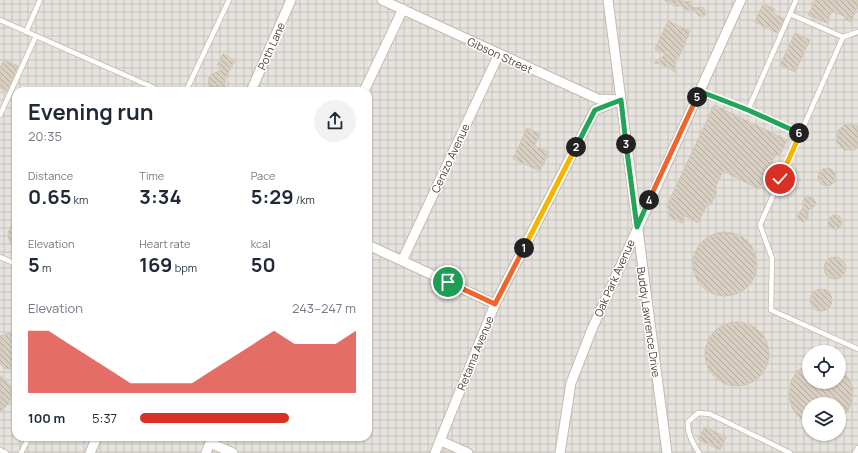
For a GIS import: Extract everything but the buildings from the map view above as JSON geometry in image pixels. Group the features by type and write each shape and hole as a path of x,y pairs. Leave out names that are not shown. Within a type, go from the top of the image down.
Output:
{"street":[{"name":"Poth Lane","path":"253,87 291,0"},
{"name":"Gibson Street","path":"382,0 598,99 621,100"},
{"name":"Buddy Lawrence Drive","path":"608,0 667,453"},
{"name":"Oak Park Avenue","path":"560,453 571,383 592,329 741,0"},
{"path":"366,87 403,9"},
{"name":"Cenizo Avenue","path":"402,261 498,54"},
{"name":"Retama Avenue","path":"435,453 495,304 595,110 621,100"},
{"path":"372,247 495,304"},
{"path":"90,453 95,441"},
{"path":"441,441 468,453"},
{"path":"206,453 210,443 233,453"}],"lane":[{"path":"26,32 40,0"},
{"path":"188,87 229,0"},
{"path":"748,110 796,0"},
{"path":"790,14 843,37 858,32"},
{"path":"0,20 152,87"},
{"path":"13,87 36,36"},
{"path":"843,37 760,225 772,258 771,310 858,349"},
{"path":"0,115 12,89"},
{"path":"699,91 748,110 800,134"},
{"path":"0,257 12,262"},
{"path":"700,453 693,444 688,430 688,422 698,413 710,414 790,453"},
{"path":"21,453 26,441"},
{"path":"855,453 858,448"},
{"path":"0,450 6,453"}],"shaded area":[{"path":"0,0 858,0 858,453 0,453"}],"route":[{"path":"448,282 495,304 595,110 621,100 637,227 699,91 748,110 800,134 780,179"}]}
